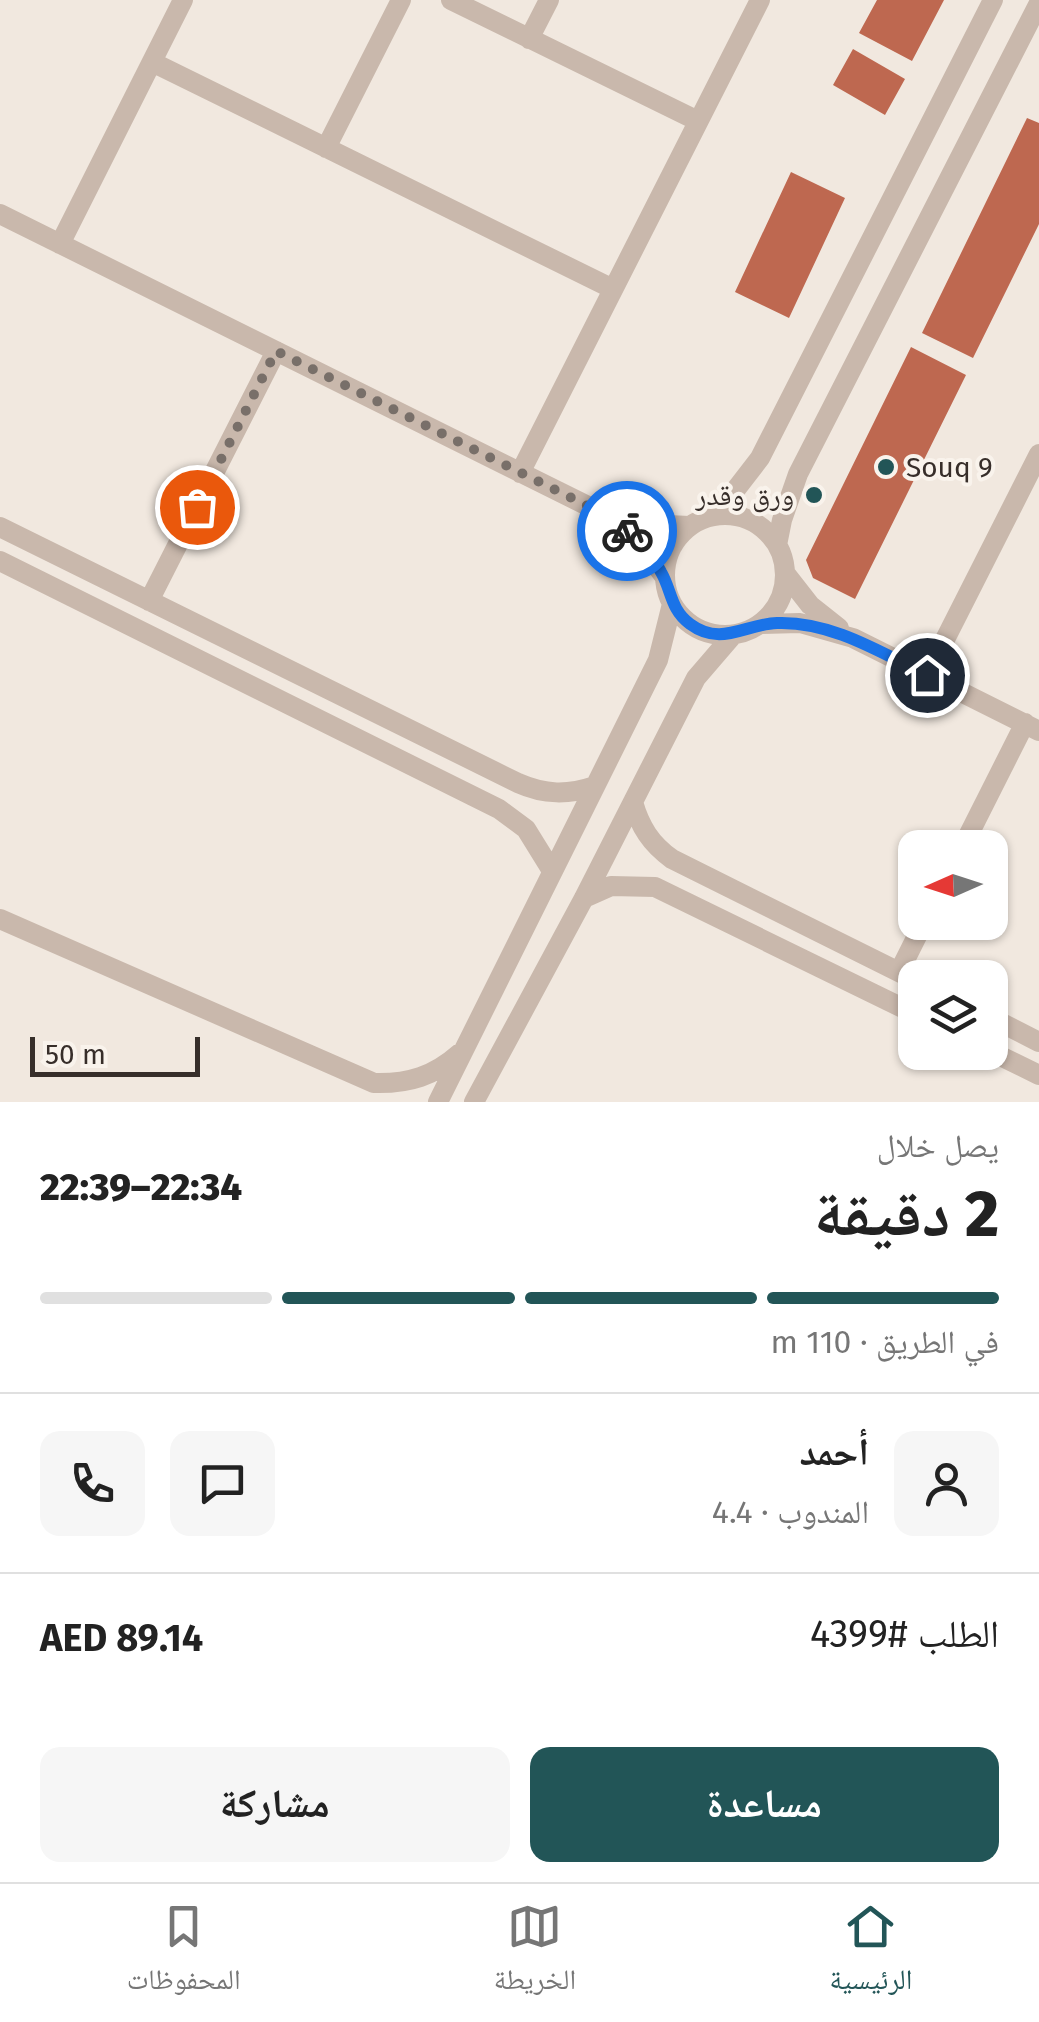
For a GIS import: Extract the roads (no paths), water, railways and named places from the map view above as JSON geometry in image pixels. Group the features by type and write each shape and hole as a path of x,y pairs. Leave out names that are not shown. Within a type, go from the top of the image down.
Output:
{"street":[{"path":"60,244 183,0"},
{"path":"326,148 401,0"},
{"path":"451,0 698,121"},
{"path":"530,39 549,0"},
{"path":"520,473 760,0"},
{"path":"664,576 670,548 689,526 716,514 760,458 992,0"},
{"path":"778,545 798,474 1039,3"},
{"path":"152,62 613,289"},
{"path":"0,214 606,515 639,542 664,576 680,616 704,632 734,634 760,624 800,623 853,638 1032,727 972,830"},
{"path":"149,601 276,351"},
{"path":"927,675 1030,495 1039,454"},
{"path":"716,514 745,517 769,533 778,545 785,573 810,604 853,638"},
{"path":"606,515 647,524 689,526"},
{"path":"0,527 532,790 564,793 595,786"},
{"path":"0,562 499,809 526,829 552,871"},
{"path":"760,624 779,601 785,573"},
{"path":"438,1102 658,660 672,604"},
{"path":"474,1102 696,678 734,634"},
{"path":"633,802 642,828 660,851 672,859 898,972"},
{"path":"584,898 611,886 655,887 898,1006"},
{"path":"0,920 374,1083 390,1102"},
{"path":"1008,1026 1039,1042"},
{"path":"374,1083 418,1080 443,1067 465,1048"},
{"path":"493,1102 494,1060"},
{"path":"1008,1060 1039,1075"}],"place":[{"name":"Souq 9","path":"886,467"},
{"name":"ورق وقدر","path":"814,495"}]}
